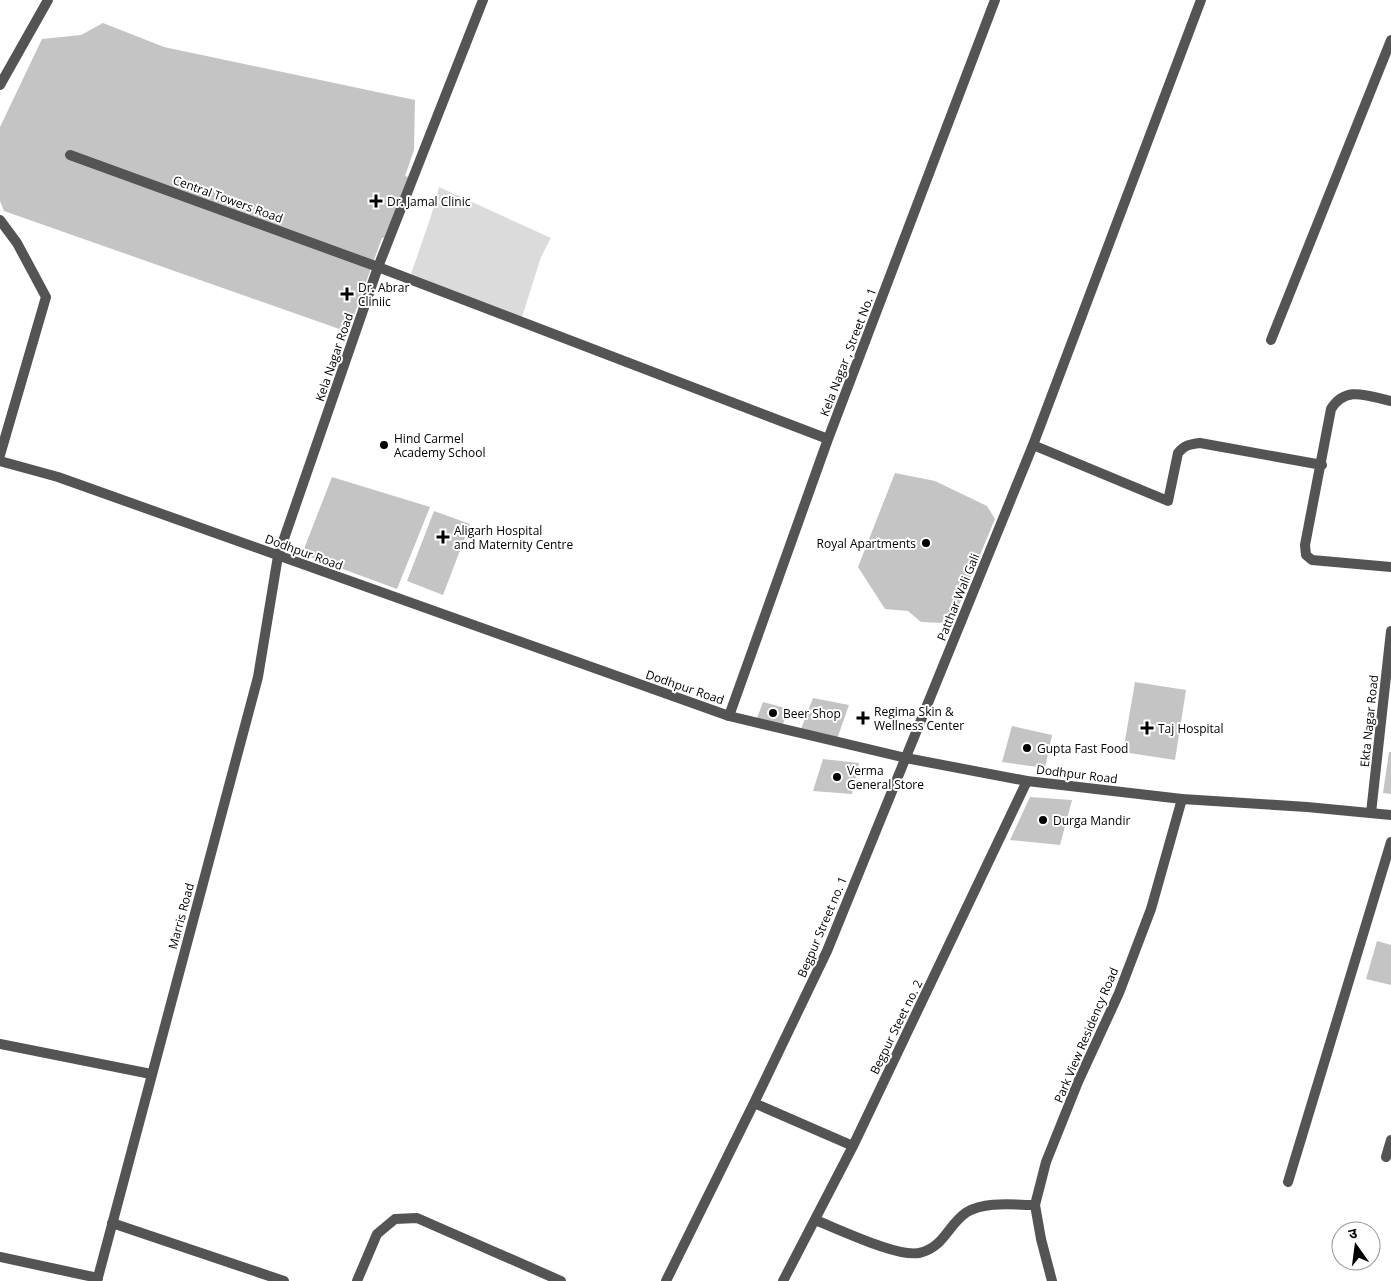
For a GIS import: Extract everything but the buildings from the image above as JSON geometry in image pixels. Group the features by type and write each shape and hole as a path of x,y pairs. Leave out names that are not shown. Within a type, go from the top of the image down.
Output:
{"street":[{"path":"0,86 48,0"},
{"name":"Kela Nagar Road","path":"278,556 378,267 483,0"},
{"name":"Kela Nagar , Street No. 1","path":"729,716 828,439 995,0"},
{"name":"Patthar Wali Gali","path":"906,758 1033,445 1201,0"},
{"path":"1271,340 1391,40"},
{"name":"Central Towers Road","path":"70,155 378,267 828,439"},
{"path":"0,220 16,243 46,297 0,454"},
{"path":"1391,401 1353,393 1338,398 1331,409 1322,465 1305,545 1306,555 1312,560 1391,568"},
{"path":"1033,445 1168,501 1178,453 1183,447 1191,444 1200,443 1322,465"},
{"name":"Dodhpur Road","path":"0,461 58,477 729,716 906,758 1027,781 1182,799 1391,816"},
{"name":"Marris Road","path":"97,1279 258,677 278,556"},
{"name":"Ekta Nagar Road","path":"1371,813 1391,631"},
{"name":"Begpur Street no. 1","path":"666,1281 827,951 906,758"},
{"name":"Begpur Steet no. 2","path":"783,1281 853,1146 1027,781"},
{"name":"Park View Residency Road","path":"1052,1281 1035,1206 1046,1162 1078,1082 1119,993 1151,909 1182,799"},
{"path":"1288,1182 1391,842"},
{"path":"0,1044 151,1074"},
{"path":"754,1103 853,1146"},
{"path":"1386,1157 1391,1140"},
{"path":"815,1220 898,1252 919,1253 939,1245 953,1224 968,1212 986,1205 1035,1206"},
{"path":"357,1281 377,1234 396,1220 417,1218 561,1281"},
{"path":"112,1223 284,1281"},
{"path":"0,1257 97,1279"}],"shaded area":[{"path":"439,187 551,238 541,257 522,317 411,274"}],"place":[{"name":"Dr. Jamal Clinic","path":"376,201"},
{"name":"Dr. Abrar Cliniic","path":"347,294"},
{"name":"Hind Carmel Academy School","path":"384,445"},
{"name":"Aligarh Hospital and Maternity Centre","path":"443,537"},
{"name":"Royal Apartments","path":"926,543"},
{"name":"Beer Shop","path":"773,713"},
{"name":"Regima Skin & Wellness Center","path":"863,718"},
{"name":"Taj Hospital","path":"1147,728"},
{"name":"Gupta Fast Food","path":"1027,748"},
{"name":"Verma General Store","path":"837,777"},
{"name":"Durga Mandir","path":"1043,820"}]}
